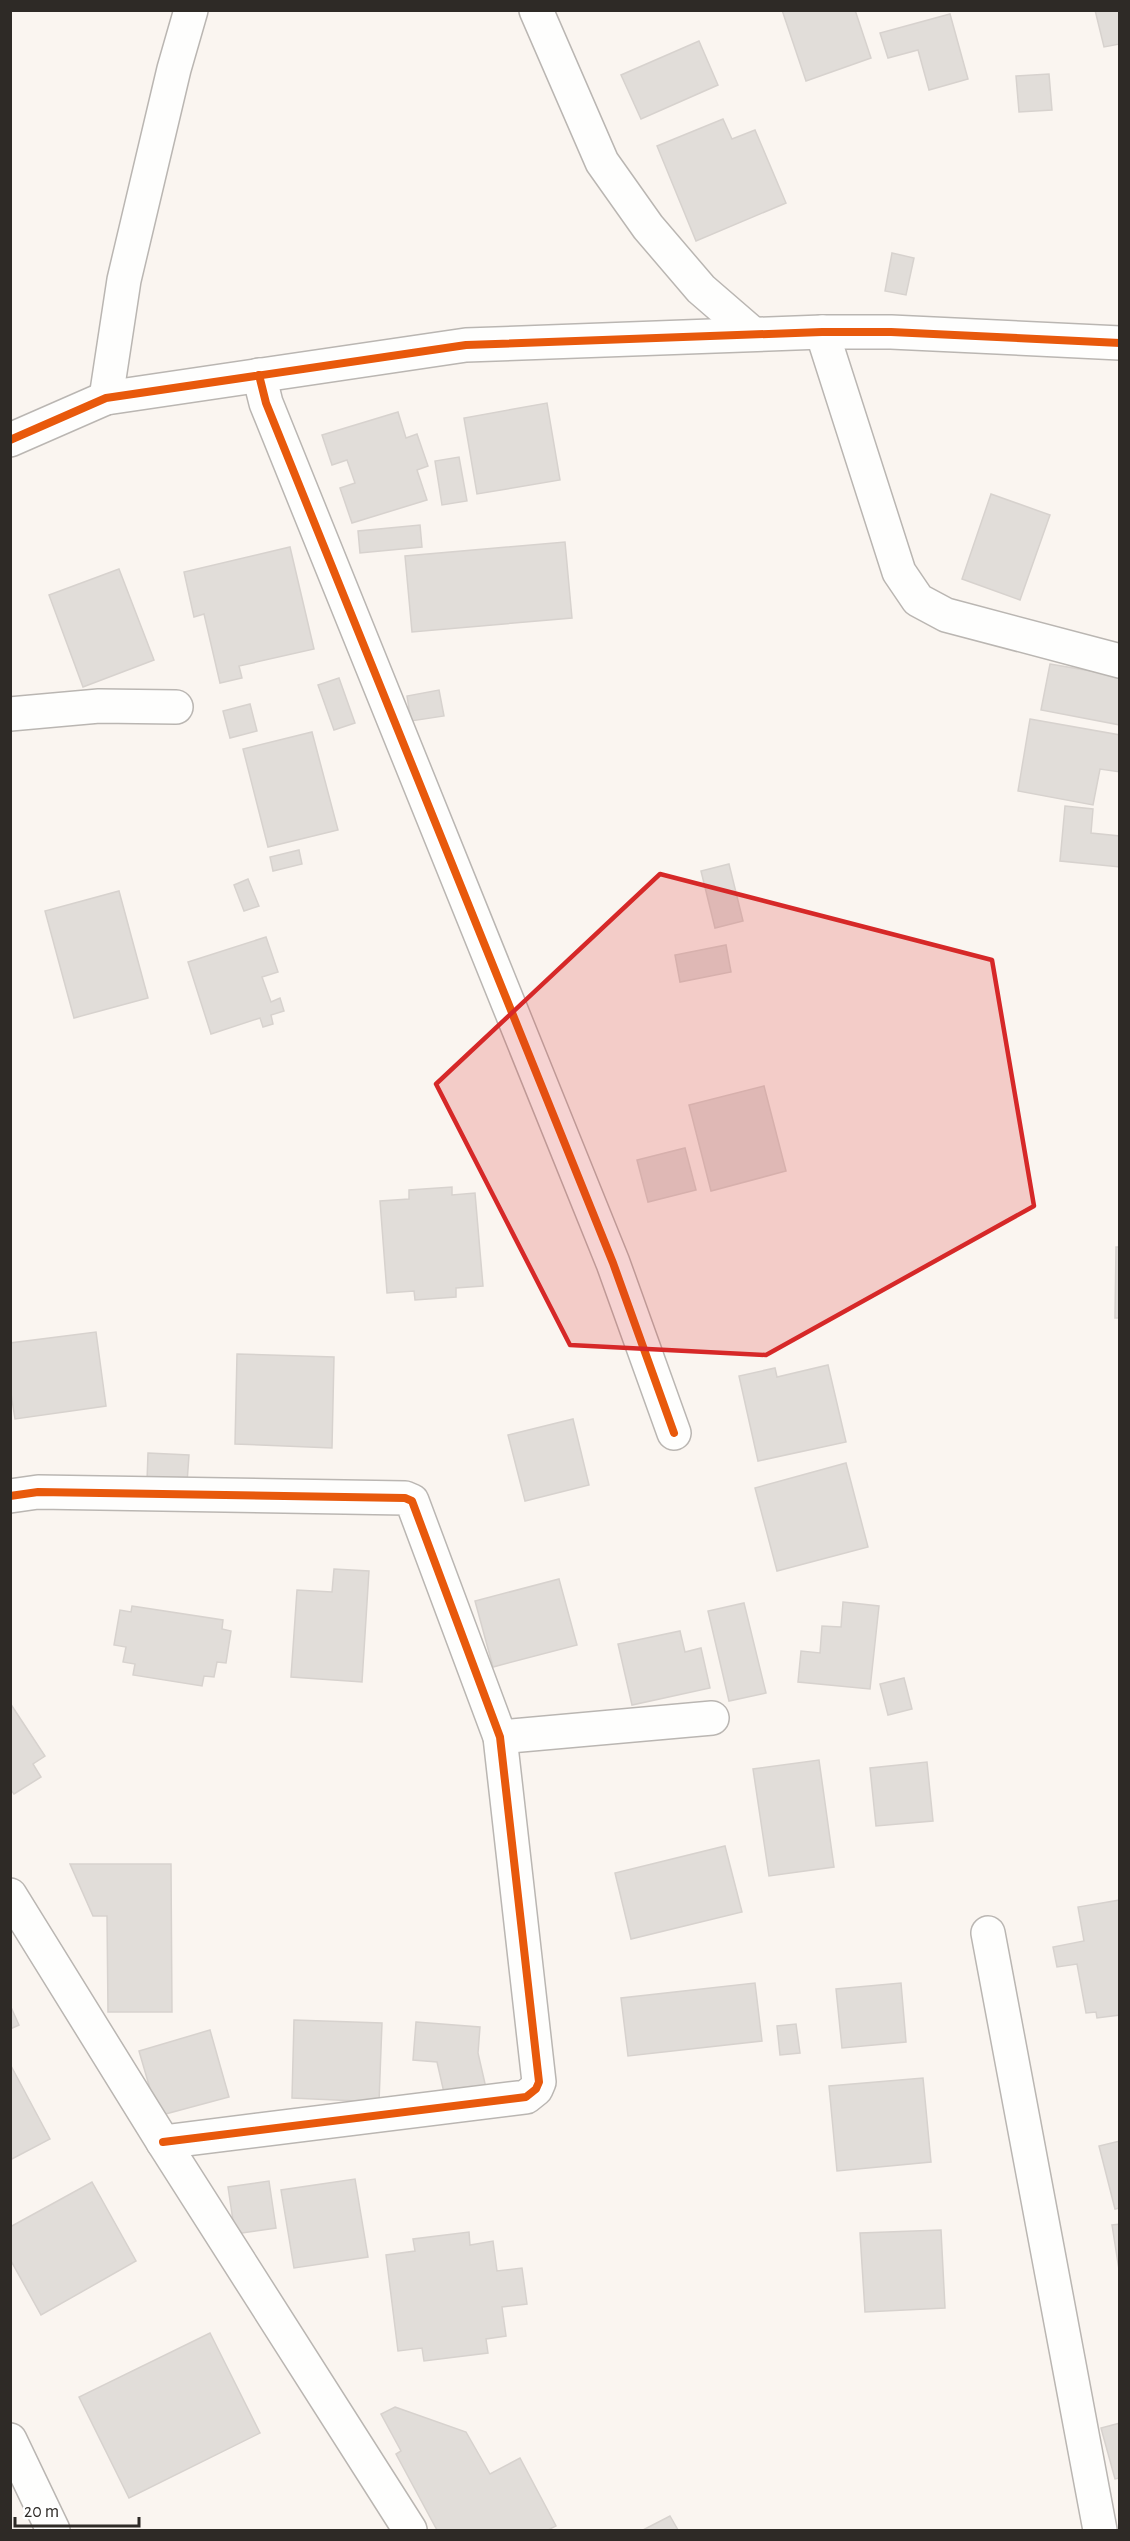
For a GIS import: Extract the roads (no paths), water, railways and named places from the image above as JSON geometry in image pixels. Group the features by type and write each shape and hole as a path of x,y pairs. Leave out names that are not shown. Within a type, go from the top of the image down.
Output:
{"street":[{"path":"106,398 124,280 174,69 191,10"},
{"path":"536,10 602,162 648,227 701,289 753,334"},
{"path":"10,440 106,398 466,345 822,332 891,332 1119,344"},
{"path":"822,332 899,572 918,600 946,615 1119,661"},
{"path":"259,375 266,403 613,1263 674,1433"},
{"path":"10,714 99,706 176,708"},
{"path":"10,1496 38,1492 405,1498 412,1501 500,1737 538,2082 536,2090 526,2097 163,2142"},
{"path":"500,1737 712,1718"},
{"path":"10,1895 163,2142 410,2530"},
{"path":"988,1933 1100,2530"},
{"path":"10,2440 19,2480 53,2530"}]}
